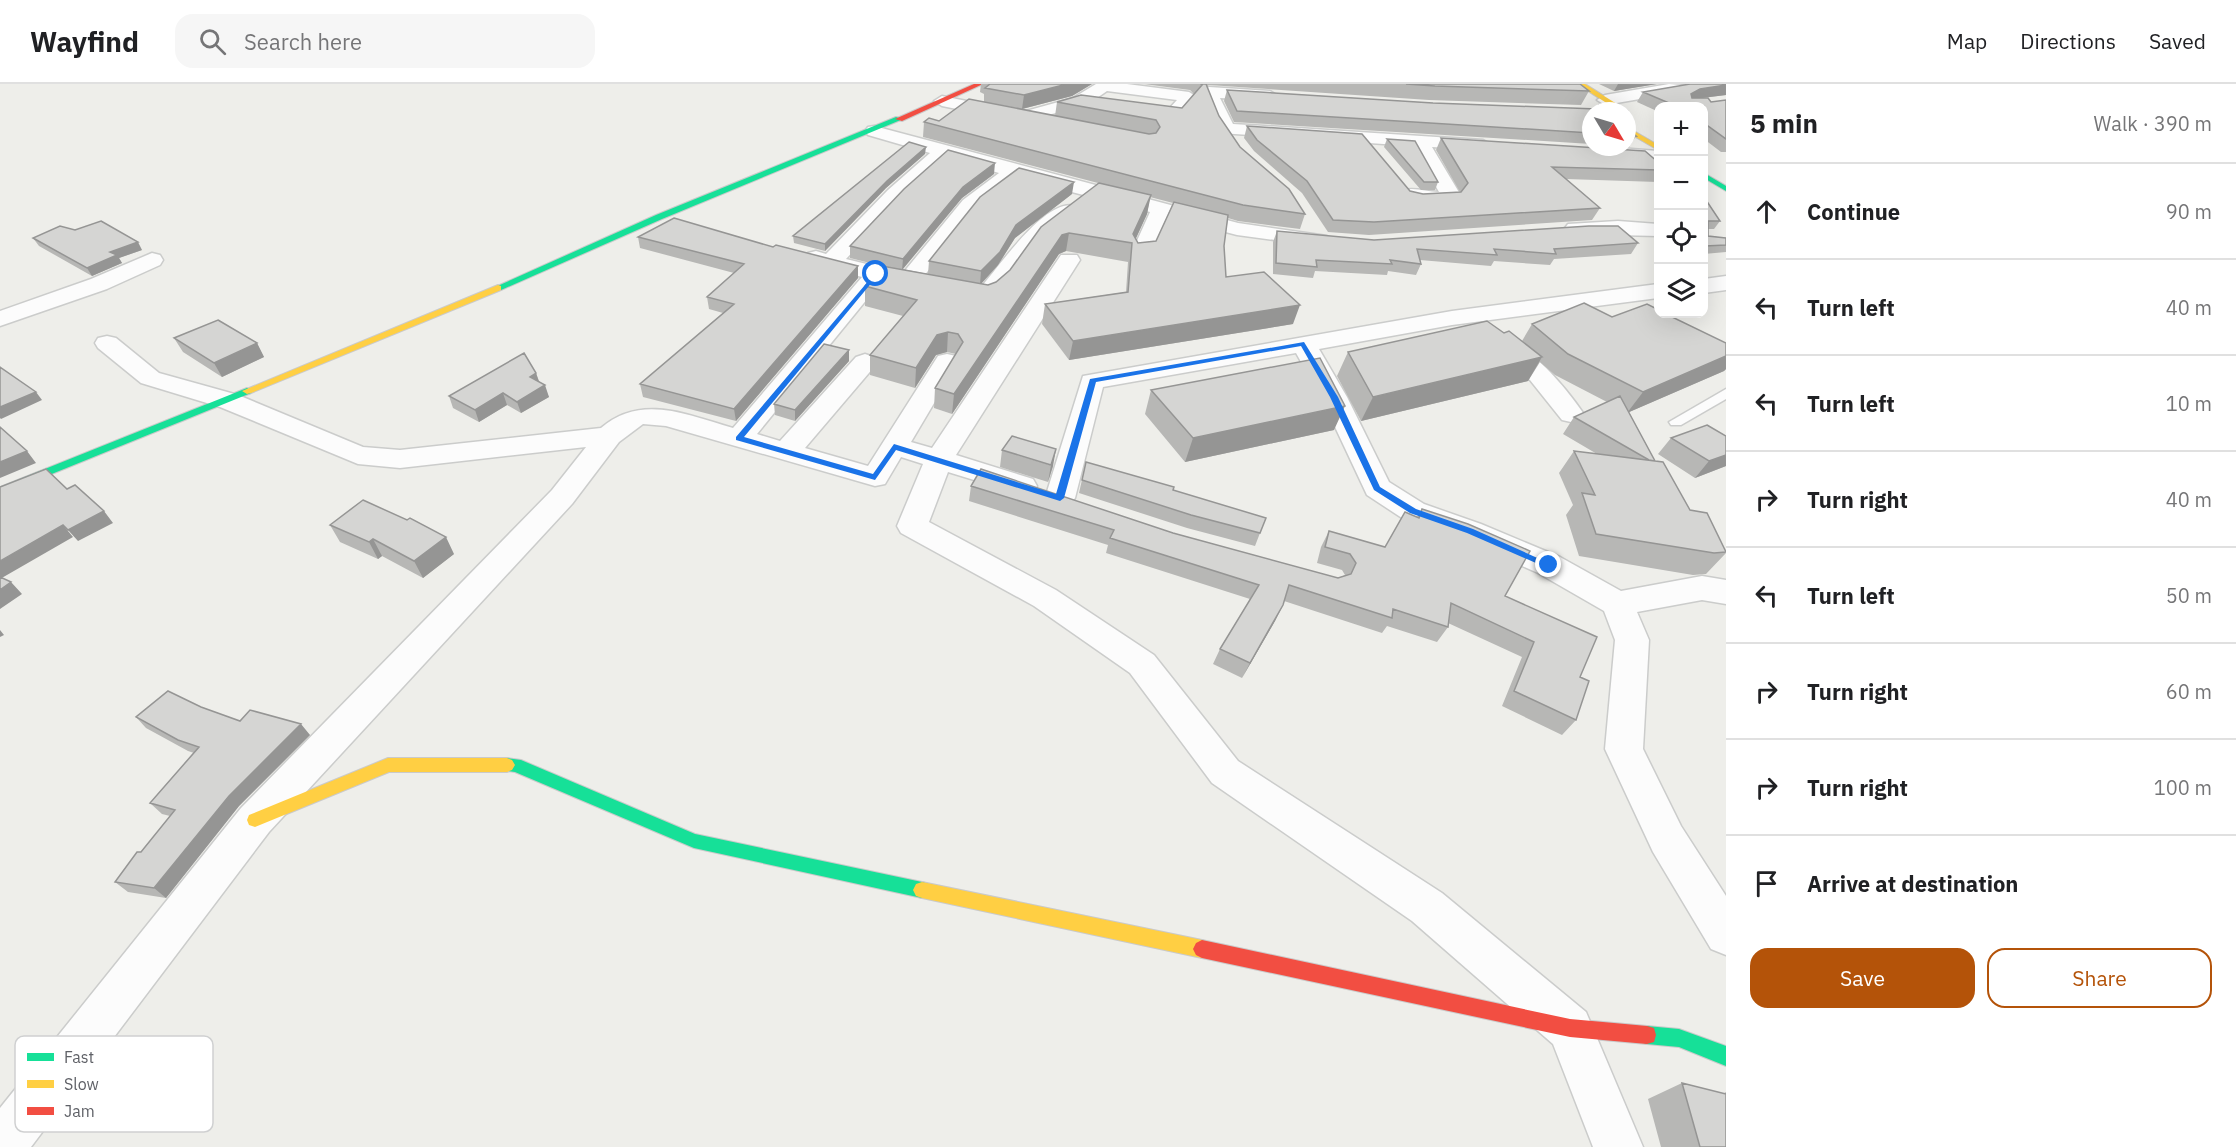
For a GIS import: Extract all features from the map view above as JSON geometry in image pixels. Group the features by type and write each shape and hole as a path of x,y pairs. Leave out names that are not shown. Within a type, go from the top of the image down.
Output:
{"street":[{"path":"0,491 229,401 441,313 659,217 874,131 947,90 980,84"},
{"path":"1577,92 1639,84"},
{"path":"1021,117 1079,102 1104,86 1189,97 1172,116 1079,102"},
{"path":"1615,102 1689,86"},
{"path":"1239,148 1226,129 1209,88 1290,98"},
{"path":"947,90 1021,117 1067,126"},
{"path":"1577,92 1595,102"},
{"path":"1636,120 1654,129"},
{"path":"1636,123 1654,143"},
{"path":"1226,129 1503,146"},
{"path":"874,131 942,152 1237,229 1330,241 1304,216"},
{"path":"1364,137 1378,155"},
{"path":"1400,180 1414,198 1448,198 1450,194 1419,141"},
{"path":"831,262 895,194 942,152"},
{"path":"1636,155 1654,156"},
{"path":"910,279 970,204 1014,171"},
{"path":"1708,178 1726,189"},
{"path":"797,253 876,274 986,295 1008,270 1024,245 1091,192"},
{"path":"1142,254 1161,210"},
{"path":"659,217 694,226"},
{"path":"1550,230 1618,227 1654,231"},
{"path":"0,319 99,284 152,260"},
{"path":"1069,260 939,459 912,526 1046,598 1142,664 1225,772 1427,907 1570,1028 1618,1147"},
{"path":"739,438 876,274"},
{"path":"1708,285 1726,283"},
{"path":"894,446 1070,502 1092,381 1466,316 1654,292"},
{"path":"1605,298 1646,317"},
{"path":"1466,316 1539,375 1571,414"},
{"path":"107,343 150,378 229,401 358,455 400,459 609,436"},
{"path":"1304,344 1334,397 1377,488 1413,511 1470,531 1549,565 1617,604 1632,640 1624,749 1667,839 1726,934"},
{"path":"87,1036 255,820 562,497 609,436 631,418 644,414 739,438 875,477 947,361"},
{"path":"786,452 865,362"},
{"path":"1617,604 1702,588 1726,592"},
{"path":"255,820 388,765 516,765 694,841 1570,1028 1679,1038 1726,1056"},
{"path":"0,1147 15,1128"}],"lane":[{"path":"1676,422 1726,393"}],"building":[{"path":"990,84 1067,84 1024,95 985,88"},
{"path":"1201,84 1206,84 1219,116 1240,147 1289,189 1305,214 1243,205 924,122 929,118 939,121 969,99 1149,134 1156,133 1160,127 1156,120 1057,102 1081,95 1182,108"},
{"path":"1406,84 1580,84 1589,91 1435,86"},
{"path":"1690,84 1726,84 1700,89 1691,94 1692,98 1708,98 1711,102 1726,100 1726,139 1708,126 1708,102 1667,102 1643,92"},
{"path":"1227,90 1433,103 1582,108 1582,132 1237,111"},
{"path":"1247,126 1362,134 1410,191 1423,194 1461,192 1468,183 1441,138 1582,147 1582,156 1636,156 1636,150 1645,151 1654,159 1654,170 1552,167 1600,208 1374,222 1333,220 1307,181 1257,140"},
{"path":"1387,139 1415,141 1438,182 1424,182"},
{"path":"909,142 926,147 887,181 825,244 793,236"},
{"path":"948,150 995,163 963,187 903,259 850,246 904,189"},
{"path":"1019,168 1074,182 1016,225 1000,252 981,271 929,261 980,197"},
{"path":"1099,183 1151,195 1133,234 1138,243 1156,241 1174,202 1228,215 1224,246 1226,277 1264,272 1300,305 1073,341 1045,304 1128,292 1132,243 1069,233 1062,235 954,394 935,388 963,342 958,334 948,332 937,335 916,368 870,355 917,300 865,286 882,266 988,285 996,282 1010,270 1041,227"},
{"path":"1708,203 1720,221 1708,221"},
{"path":"674,218 773,247 776,245 858,266 734,409 640,384 734,304 707,297 744,264 638,237"},
{"path":"101,221 138,242 110,252 117,255 87,268 33,238 60,226 75,230"},
{"path":"1618,226 1638,243 1554,249 1556,254 1494,249 1497,255 1417,249 1421,264 1390,260 1392,264 1316,260 1317,267 1276,263 1277,231 1374,240"},
{"path":"1708,236 1726,238 1726,245 1708,246"},
{"path":"1584,303 1612,317 1647,304 1654,308 1654,318 1674,318 1726,343 1726,356 1643,392 1568,354 1532,324"},
{"path":"218,320 257,343 214,363 174,338"},
{"path":"1487,321 1504,333 1509,331 1542,357 1373,397 1348,352"},
{"path":"824,344 849,350 795,410 774,404"},
{"path":"524,353 536,373 530,377 545,385 517,402 503,393 475,410 449,396"},
{"path":"1320,358 1345,406 1193,438 1151,390"},
{"path":"0,367 36,392 0,407"},
{"path":"1620,396 1655,461 1649,460 1574,417"},
{"path":"1707,425 1726,436 1726,455 1709,461 1671,438"},
{"path":"0,427 27,451 0,462"},
{"path":"1012,436 1056,449 1051,465 1002,450"},
{"path":"1574,451 1663,462 1690,510 1707,513 1726,552 1714,553 1596,534 1582,493 1595,495"},
{"path":"1086,462 1174,487 1173,490 1266,518 1260,533 1191,515 1082,480"},
{"path":"46,469 67,489 75,485 104,511 68,530 63,525 0,561 0,487"},
{"path":"981,469 1173,533 1338,578 1351,574 1356,563 1350,554 1325,547 1329,531 1385,547 1405,512 1419,518 1422,509 1468,524 1530,551 1505,596 1597,637 1580,677 1589,681 1576,720 1514,691 1534,642 1451,603 1448,627 1393,609 1392,618 1289,585 1283,605 1250,663 1220,649 1259,585 1110,538 1114,530 971,486"},
{"path":"363,500 407,520 410,518 446,537 414,561 373,539 369,542 330,525"},
{"path":"0,577 11,582 0,590"},
{"path":"168,691 201,707 240,721 250,710 301,724 229,796 154,888 115,882 137,852 141,852 175,810 150,803 199,747 178,740 136,717"},
{"path":"1682,1083 1726,1094 1726,1147 1700,1147"}],"traffic: fast":[{"path":"498,288 659,217 899,119"},
{"path":"1708,178 1726,189"},
{"path":"0,491 247,391"},
{"path":"507,765 516,765 694,841 922,890"},
{"path":"1647,1035 1679,1038 1726,1056"}],"traffic: slow":[{"path":"1580,84 1609,102"},
{"path":"1636,135 1654,146"},
{"path":"247,391 498,288"},
{"path":"255,820 388,765 507,765"},
{"path":"922,890 1202,949"}],"traffic: jam":[{"path":"899,119 980,84"},
{"path":"1202,949 1570,1028 1647,1035"}],"route":[{"path":"876,274 739,438 875,477 894,446 1060,498 1092,381 1304,344 1334,397 1377,488 1413,511 1470,531 1549,565"}]}
